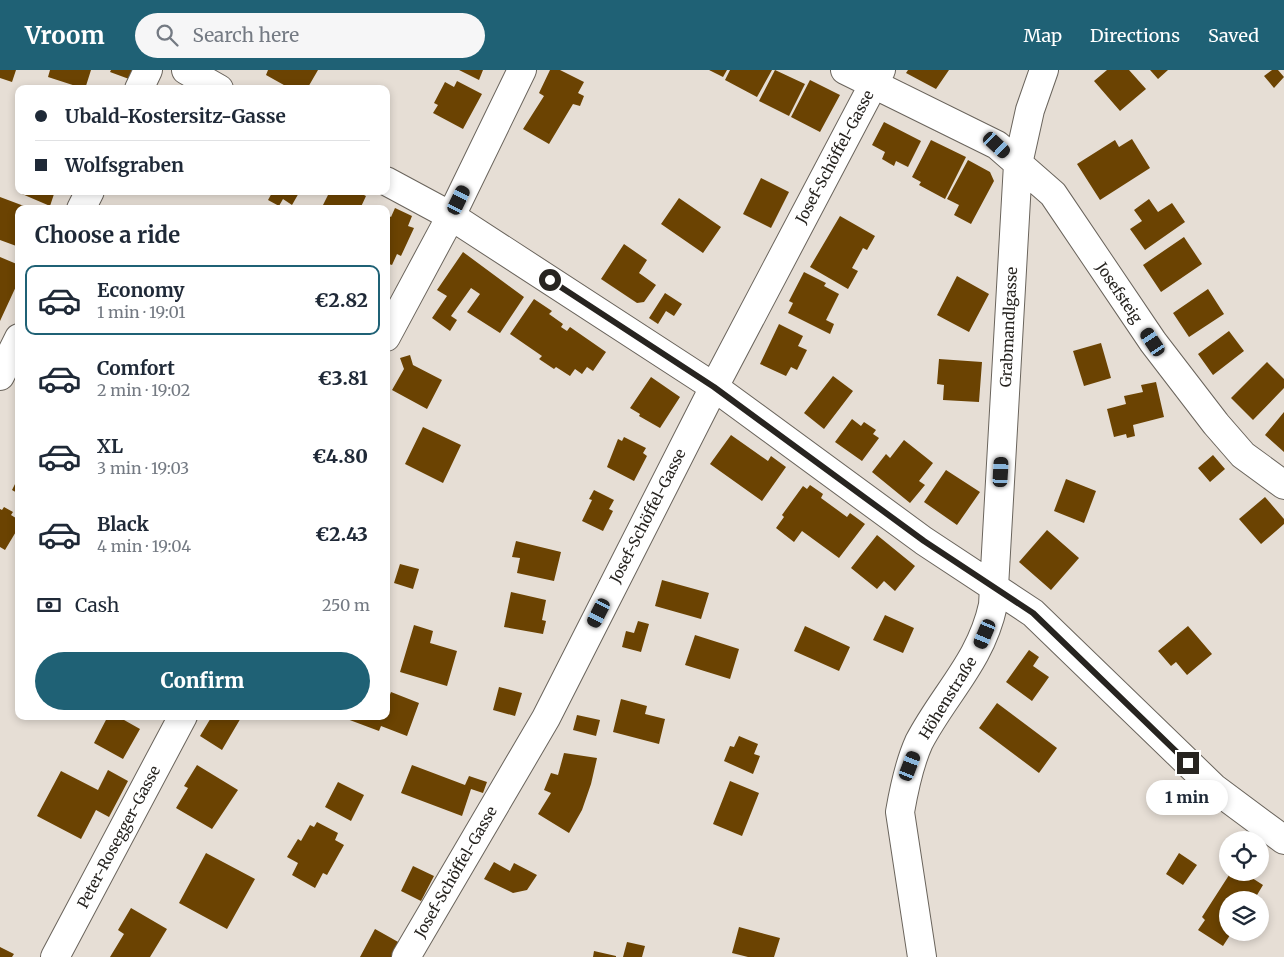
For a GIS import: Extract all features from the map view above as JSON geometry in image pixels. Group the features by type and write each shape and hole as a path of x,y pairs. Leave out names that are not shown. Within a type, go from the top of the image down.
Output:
{"street":[{"path":"141,85 148,70"},
{"path":"186,70 213,85"},
{"path":"390,330 451,216 522,70"},
{"name":"Josefsteig","path":"845,70 877,77 997,145 1053,194 1153,342 1216,424 1244,455 1284,485"},
{"name":"Grabmandlgasse","path":"995,588 1018,164 1030,110 1044,70"},
{"name":"Josef-Schöffel-Gasse","path":"406,957 546,718 714,387 877,77"},
{"path":"390,184 451,216 714,387 917,535 1033,613 1214,788 1284,840"},
{"path":"0,376 15,346"},
{"name":"Höhenstraße","path":"922,957 900,812 904,789 920,742 981,644 989,625 995,588"},
{"name":"Peter-Rosegger-Gasse","path":"55,957 182,720"}],"building":[{"path":"0,70 16,70 12,82 0,78"},
{"path":"50,70 91,70 86,85 73,85 48,77"},
{"path":"111,70 132,70 129,79 110,72"},
{"path":"268,70 318,70 309,85 284,85 266,75"},
{"path":"459,70 483,70 479,80"},
{"path":"550,70 560,70 584,82 578,93 584,96 580,106 573,104 549,144 523,129 544,96 539,93"},
{"path":"709,70 727,70 723,77"},
{"path":"730,70 772,70 757,97 725,80"},
{"path":"775,70 805,84 789,116 759,101"},
{"path":"908,70 949,70 936,89 906,73"},
{"path":"1107,70 1129,70 1146,89 1120,111 1094,81"},
{"path":"1150,70 1168,70 1158,79"},
{"path":"1272,70 1278,70 1284,77 1274,88 1264,76"},
{"path":"810,80 840,95 820,132 791,117"},
{"path":"457,81 482,94 463,129 433,113 438,105 434,103 445,82 454,87"},
{"path":"884,122 921,141 908,167 896,161 894,166 882,159 885,152 872,145"},
{"path":"1132,139 1150,168 1100,200 1077,164 1115,140 1119,147"},
{"path":"931,140 966,157 945,199 919,185 921,182 912,177"},
{"path":"968,160 990,172 994,181 971,224 954,215 959,205 947,199"},
{"path":"761,178 789,192 771,228 743,214"},
{"path":"24,195 54,195 50,205"},
{"path":"271,195 298,195 292,205 283,199 280,205 268,200"},
{"path":"328,195 366,196 362,205 323,205"},
{"path":"0,197 21,205 15,205 15,246 0,240"},
{"path":"679,198 721,227 703,253 661,224"},
{"path":"1149,199 1158,212 1172,203 1185,222 1145,250 1130,229 1142,221 1134,210"},
{"path":"395,208 412,216 408,226 414,228 401,256 397,254 392,265 390,264 391,217"},
{"path":"840,216 875,236 867,250 863,248 852,268 858,271 848,289 810,267"},
{"path":"1184,237 1202,264 1161,292 1143,265"},
{"path":"624,244 647,260 639,273 656,285 644,302 637,303 601,279"},
{"path":"463,252 524,297 500,333 467,312 480,294 471,288 451,316 457,320 450,331 432,318 447,296 437,290"},
{"path":"0,257 15,263 15,289 0,321"},
{"path":"804,272 826,283 824,286 839,294 826,320 834,324 830,334 788,313 793,303 789,301"},
{"path":"957,276 989,294 969,332 937,315"},
{"path":"1208,289 1224,314 1189,337 1173,313"},
{"path":"665,293 682,304 674,316 666,311 658,324 649,318"},
{"path":"534,299 552,311 549,314 563,324 561,327 567,331 570,327 606,352 593,371 587,367 582,374 575,369 570,376 556,367 554,369 539,359 542,356 510,334"},
{"path":"779,324 803,336 798,346 807,350 797,370 791,367 786,376 760,364"},
{"path":"1229,331 1244,351 1213,375 1198,354"},
{"path":"1101,343 1111,378 1084,386 1073,351"},
{"path":"410,355 413,365 442,380 427,409 392,390 404,369 400,358"},
{"path":"939,359 982,362 979,402 943,400 944,385 937,384"},
{"path":"1267,362 1284,379 1284,388 1253,420 1231,398"},
{"path":"833,376 853,391 824,429 804,413"},
{"path":"651,377 680,397 660,428 639,416 640,414 630,408"},
{"path":"1156,382 1164,417 1133,425 1135,436 1127,438 1126,434 1114,437 1107,409 1126,404 1124,396 1143,392 1141,385"},
{"path":"1284,412 1284,452 1265,435"},
{"path":"852,419 861,426 864,422 876,430 873,434 879,438 862,461 835,442"},
{"path":"423,427 461,445 443,483 405,464"},
{"path":"731,435 768,461 771,456 786,467 762,501 710,464"},
{"path":"624,437 646,448 643,453 647,456 634,481 607,467 618,439 622,441"},
{"path":"904,440 933,463 919,481 925,485 910,503 872,472 886,454 890,458"},
{"path":"1213,455 1225,469 1210,482 1198,468"},
{"path":"946,470 980,492 957,525 924,502"},
{"path":"1066,479 1096,491 1084,523 1054,511"},
{"path":"810,485 823,494 821,498 847,517 850,513 865,524 839,558 802,531 794,542 776,528 784,517 782,515 803,486 807,489"},
{"path":"594,490 614,500 609,509 613,511 603,531 582,521 592,500 589,499"},
{"path":"1265,497 1284,519 1284,524 1261,544 1239,519"},
{"path":"4,507 13,512 11,515 15,518 15,533 5,550 0,547 0,509 2,510"},
{"path":"1047,530 1079,558 1051,590 1019,562"},
{"path":"877,535 915,566 895,591 884,581 877,589 851,568"},
{"path":"516,541 561,552 554,581 517,573 520,558 512,557"},
{"path":"400,564 419,569 413,589 394,583"},
{"path":"662,580 709,593 701,619 655,606"},
{"path":"511,592 546,600 542,620 546,621 543,634 504,627"},
{"path":"885,615 914,628 903,653 873,640"},
{"path":"638,621 649,624 641,652 622,647 626,631 634,633"},
{"path":"414,625 433,631 430,643 457,651 447,686 400,672"},
{"path":"805,626 850,647 839,671 794,651"},
{"path":"1188,626 1212,654 1187,675 1176,662 1171,666 1158,651"},
{"path":"695,635 739,649 730,679 685,665"},
{"path":"1029,650 1039,657 1033,666 1049,677 1032,701 1006,682"},
{"path":"499,687 522,693 515,716 493,710"},
{"path":"391,692 419,703 407,736 381,726 379,731 350,720 390,720"},
{"path":"621,699 647,706 645,714 665,719 659,744 613,732"},
{"path":"997,703 1057,748 1039,773 979,728"},
{"path":"577,715 600,720 596,736 573,730"},
{"path":"106,720 124,720 140,729 123,759 94,743"},
{"path":"210,720 240,720 222,750 200,736"},
{"path":"739,736 758,744 754,754 760,756 753,774 724,761 730,746 734,747"},
{"path":"564,753 597,758 582,810 569,833 538,814 551,793 544,790 551,773 558,775"},
{"path":"197,765 238,790 212,829 176,808 188,788 184,786"},
{"path":"412,765 465,785 469,776 487,782 483,793 471,789 462,816 401,793"},
{"path":"108,770 128,781 109,817 96,810 81,839 37,816 61,771 98,790"},
{"path":"730,781 759,793 742,836 713,824"},
{"path":"338,782 364,795 351,821 325,807"},
{"path":"317,822 338,833 335,840 344,845 327,875 323,873 315,888 292,875 298,863 287,857 298,839 301,841 310,825 314,827"},
{"path":"206,853 255,879 227,929 179,903"},
{"path":"1179,853 1197,865 1183,885 1166,874"},
{"path":"494,862 510,871 514,863 537,875 527,890 513,893 484,879"},
{"path":"413,866 434,876 421,901 401,891"},
{"path":"1225,881 1257,881 1263,885 1259,891 1219,891 1219,941 1226,941 1223,946 1198,930 1205,920 1202,917"},
{"path":"131,908 167,929 150,957 110,957 124,934 118,930"},
{"path":"739,927 780,938 774,957 748,957 732,953"},
{"path":"375,929 400,943 392,957 360,957"},
{"path":"627,942 645,946 642,957 623,957"},
{"path":"0,947 14,954 12,957 0,957"},
{"path":"594,951 616,956 616,957 593,957"}],"route":[{"path":"550,280 714,387 924,541 1033,613 1188,763"}]}
